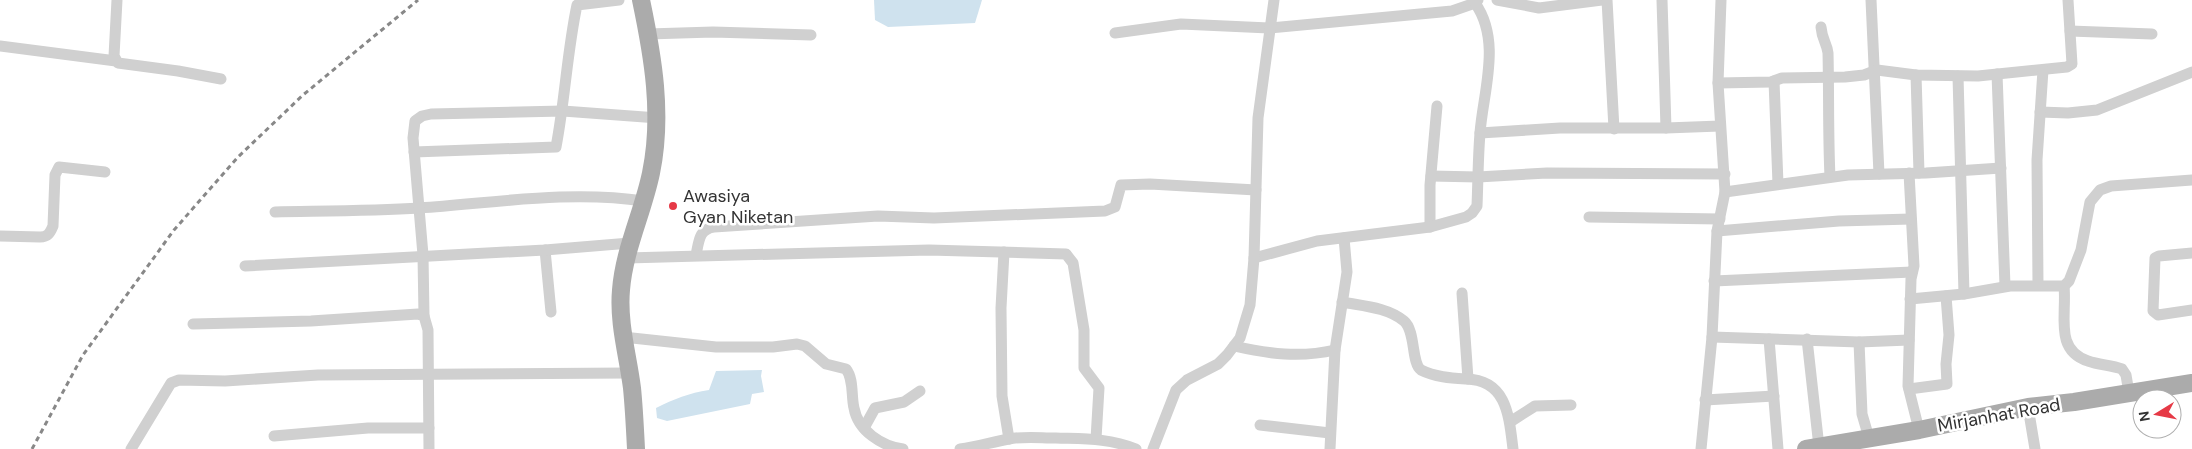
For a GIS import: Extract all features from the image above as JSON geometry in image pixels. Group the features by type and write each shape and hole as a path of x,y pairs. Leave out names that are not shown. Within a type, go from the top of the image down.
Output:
{"main road":[{"path":"636,449 621,290 628,250 651,173 658,118 642,0"},
{"name":"Mirjanhat Road","path":"1812,448 1837,446 2028,407 2074,402 2192,383"}],"street":[{"path":"116,61 114,56 117,0"},
{"path":"414,152 556,147 563,111 570,39 577,5 619,0"},
{"path":"1153,449 1176,390 1187,380 1218,364 1234,346 1240,338 1250,305 1254,258 1258,118 1274,0"},
{"path":"1498,0 1539,8 1602,0"},
{"path":"1607,0 1614,129"},
{"path":"1662,0 1666,128"},
{"path":"1701,449 1712,337 1717,231 1725,192 1718,83 1721,0"},
{"path":"1870,0 1879,174"},
{"path":"1718,83 1774,81 1782,78 1829,78 1864,75 1873,71 1958,76 2043,70 2071,66 2068,0"},
{"path":"1116,33 1181,24 1269,28 1452,11 1477,2 1487,29 1490,75 1480,133 1476,206 1472,213 1460,219 1430,227 1317,241 1254,258"},
{"path":"1821,27 1822,39 1828,53 1827,128 1830,177"},
{"path":"2070,31 2152,34"},
{"path":"648,34 713,32 811,35"},
{"path":"0,46 116,61 121,64 178,71 220,79"},
{"path":"2038,285 2037,160 2043,70"},
{"path":"2040,112 2068,113 2097,110 2192,72"},
{"path":"1916,74 1911,219 1914,266 1910,299 1909,389 1919,430"},
{"path":"1997,74 2005,286"},
{"path":"1958,76 1964,294"},
{"path":"1774,81 1778,184"},
{"path":"1430,227 1430,176 1437,106"},
{"path":"429,449 428,330 424,316 423,255 414,152 413,129 416,121 422,116 431,114 563,111 658,118"},
{"path":"1480,133 1560,128 1614,129 1720,126"},
{"path":"0,236 46,237 50,233 53,226 55,175 59,168 105,172"},
{"path":"1725,192 1830,177 2001,168"},
{"path":"1430,176 1478,177 1547,173 1725,174"},
{"path":"2129,393 2126,375 2122,369 2087,361 2070,350 2065,337 2064,286 2069,281 2081,250 2090,202 2100,190 2111,186 2192,180"},
{"path":"696,254 701,234 706,228 714,227 878,216 934,218 1105,211 1115,207 1121,185 1150,184 1256,190"},
{"path":"275,212 419,208 523,199 586,197 614,197 644,201"},
{"path":"1589,217 1720,219"},
{"path":"1717,231 1839,221 1911,219"},
{"path":"1330,449 1335,350 1347,272 1344,238"},
{"path":"545,250 551,312"},
{"path":"245,266 423,255 545,250 628,250 696,254 929,250 1066,254 1072,263 1086,340 1084,368 1099,388 1096,439"},
{"path":"1004,252 1001,308 1002,396 1009,439"},
{"path":"2192,253 2155,258 2153,311 2158,315 2192,310"},
{"path":"1714,281 1912,272"},
{"path":"1910,299 1964,294 2005,286 2064,286"},
{"path":"1462,293 1468,379"},
{"path":"1909,389 1947,384 1946,364 1949,335 1946,296"},
{"path":"1342,302 1386,311 1402,319 1409,328 1418,367 1440,376 1468,379 1487,383 1494,387 1500,396 1510,422 1513,449"},
{"path":"193,324 311,321 418,314 424,316"},
{"path":"624,337 716,347 773,347 797,344 805,346 822,362 843,367 849,372 854,408 857,418 864,428 880,442 903,449"},
{"path":"1712,337 1859,342 1909,340"},
{"path":"1769,339 1778,449"},
{"path":"1807,339 1812,448"},
{"path":"1859,342 1862,414 1869,438"},
{"path":"1234,346 1262,353 1282,355 1312,354 1335,350"},
{"path":"130,449 174,381 225,381 318,375 428,373 629,373"},
{"path":"864,428 875,408 904,402 920,391"},
{"path":"1705,400 1774,396"},
{"path":"1510,422 1535,406 1571,405"},
{"path":"2028,407 2035,449"},
{"path":"1260,425 1330,433"},
{"path":"274,436 368,428 428,428"},
{"path":"960,449 990,445 1009,439 1096,439 1118,442 1136,449"}],"water":[{"path":"874,0 982,0 975,23 888,27 875,20"},
{"path":"762,370 761,376 764,392 752,394 750,404 667,421 657,418 656,408 682,397 709,390 716,371"}],"railway":[{"path":"32,449 83,355 174,230 238,157 303,95 418,0"}],"place":[{"name":"Awasiya Gyan Niketan","path":"673,206"}]}
